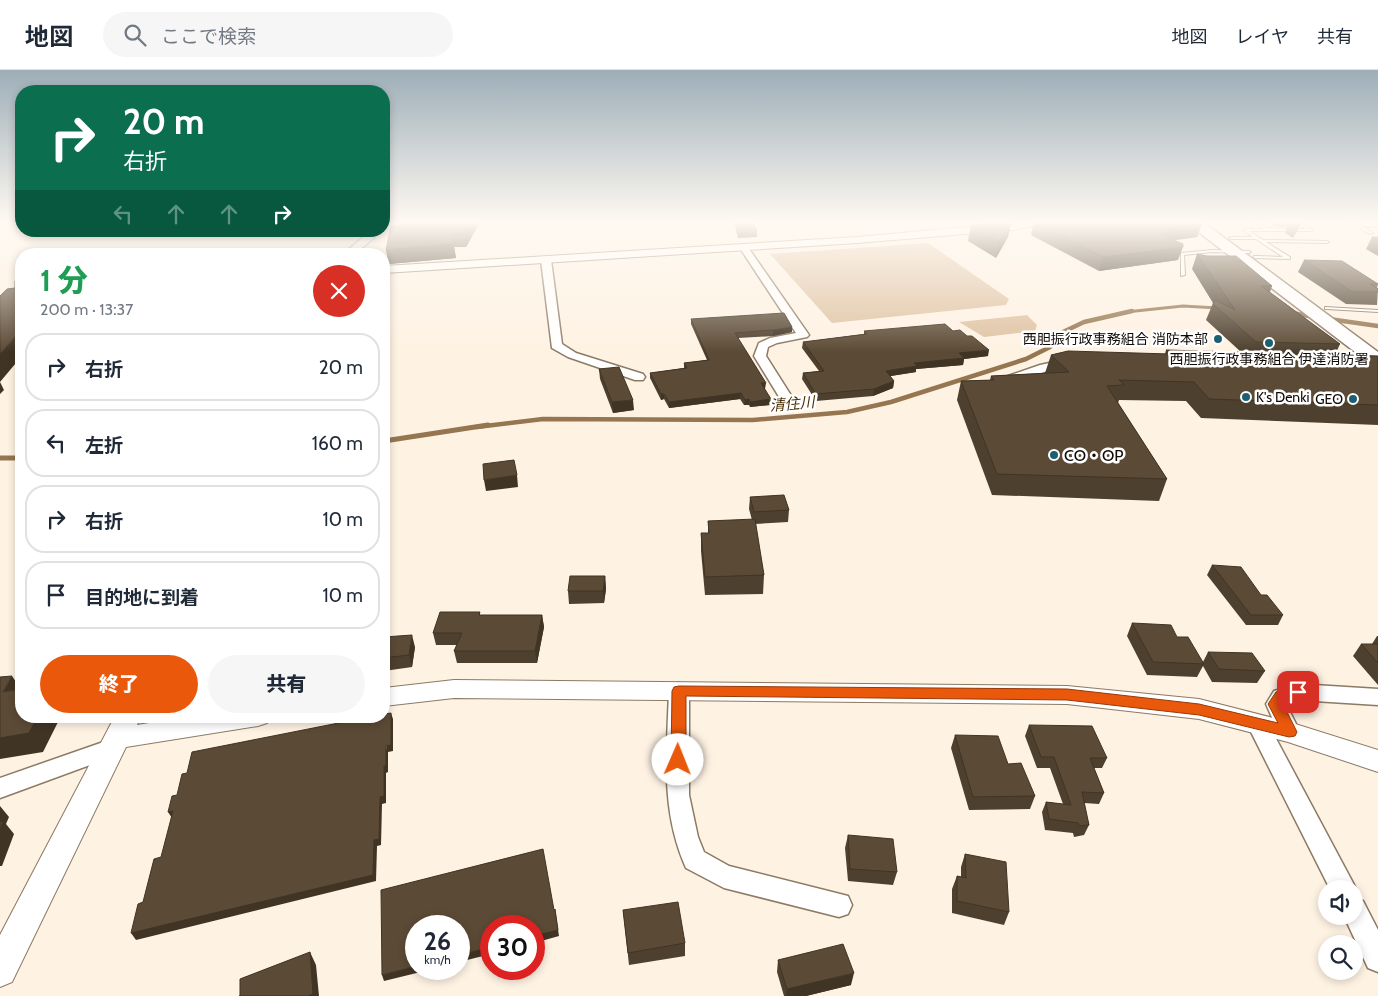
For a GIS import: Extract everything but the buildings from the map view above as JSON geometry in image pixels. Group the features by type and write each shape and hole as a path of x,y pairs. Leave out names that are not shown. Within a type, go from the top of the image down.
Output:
{"main road":[{"path":"1257,265 1328,316 1356,329 1378,346"},
{"path":"1328,316 1375,366"}],"street":[{"path":"390,270 462,265"},
{"path":"547,265 556,346 572,355 639,377"},
{"path":"756,265 803,335 774,340 763,345 760,356 786,397"},
{"path":"1012,379 1044,368 1078,362"},
{"path":"390,696 454,688 1067,694 1199,710 1289,732 1378,761"},
{"path":"679,691 678,795 686,837 695,860 724,876 839,905"},
{"path":"1289,732 1276,704 1282,696 1298,692 1378,696"},
{"path":"0,788 119,734 204,723"},
{"path":"1258,724 1338,880"},
{"path":"0,970 119,734"},
{"path":"1362,925 1378,958"}],"lane":[{"path":"1182,265 1182,275"},
{"path":"1328,316 1378,311"}],"shaded area":[{"path":"780,265 960,265 1009,299 1006,305 832,323"},
{"path":"1027,315 1037,325 1035,331 984,337 959,322"}],"waterway":[{"name":"清住川","path":"1129,312 1183,306 1218,308"},
{"name":"清住川","path":"477,427 543,419 753,420 847,412 891,402 1026,359 1050,347 1063,332 1084,322 1129,312"},
{"path":"1292,313 1315,317"},
{"path":"1329,319 1378,326"},
{"name":"清住川","path":"390,440 488,425"},
{"name":"清住川","path":"0,458 15,458"}],"place":[{"name":"西胆振行政事務組合 消防本部","path":"1218,339"},
{"name":"西胆振行政事務組合 伊達消防署","path":"1269,343"},
{"name":"K's Denki","path":"1246,397"},
{"name":"GEO","path":"1353,399"},
{"name":"CO・OP","path":"1054,455"}],"route":[{"path":"678,760 679,691 1067,694 1199,710 1289,732 1276,704 1282,696 1298,692"}]}
